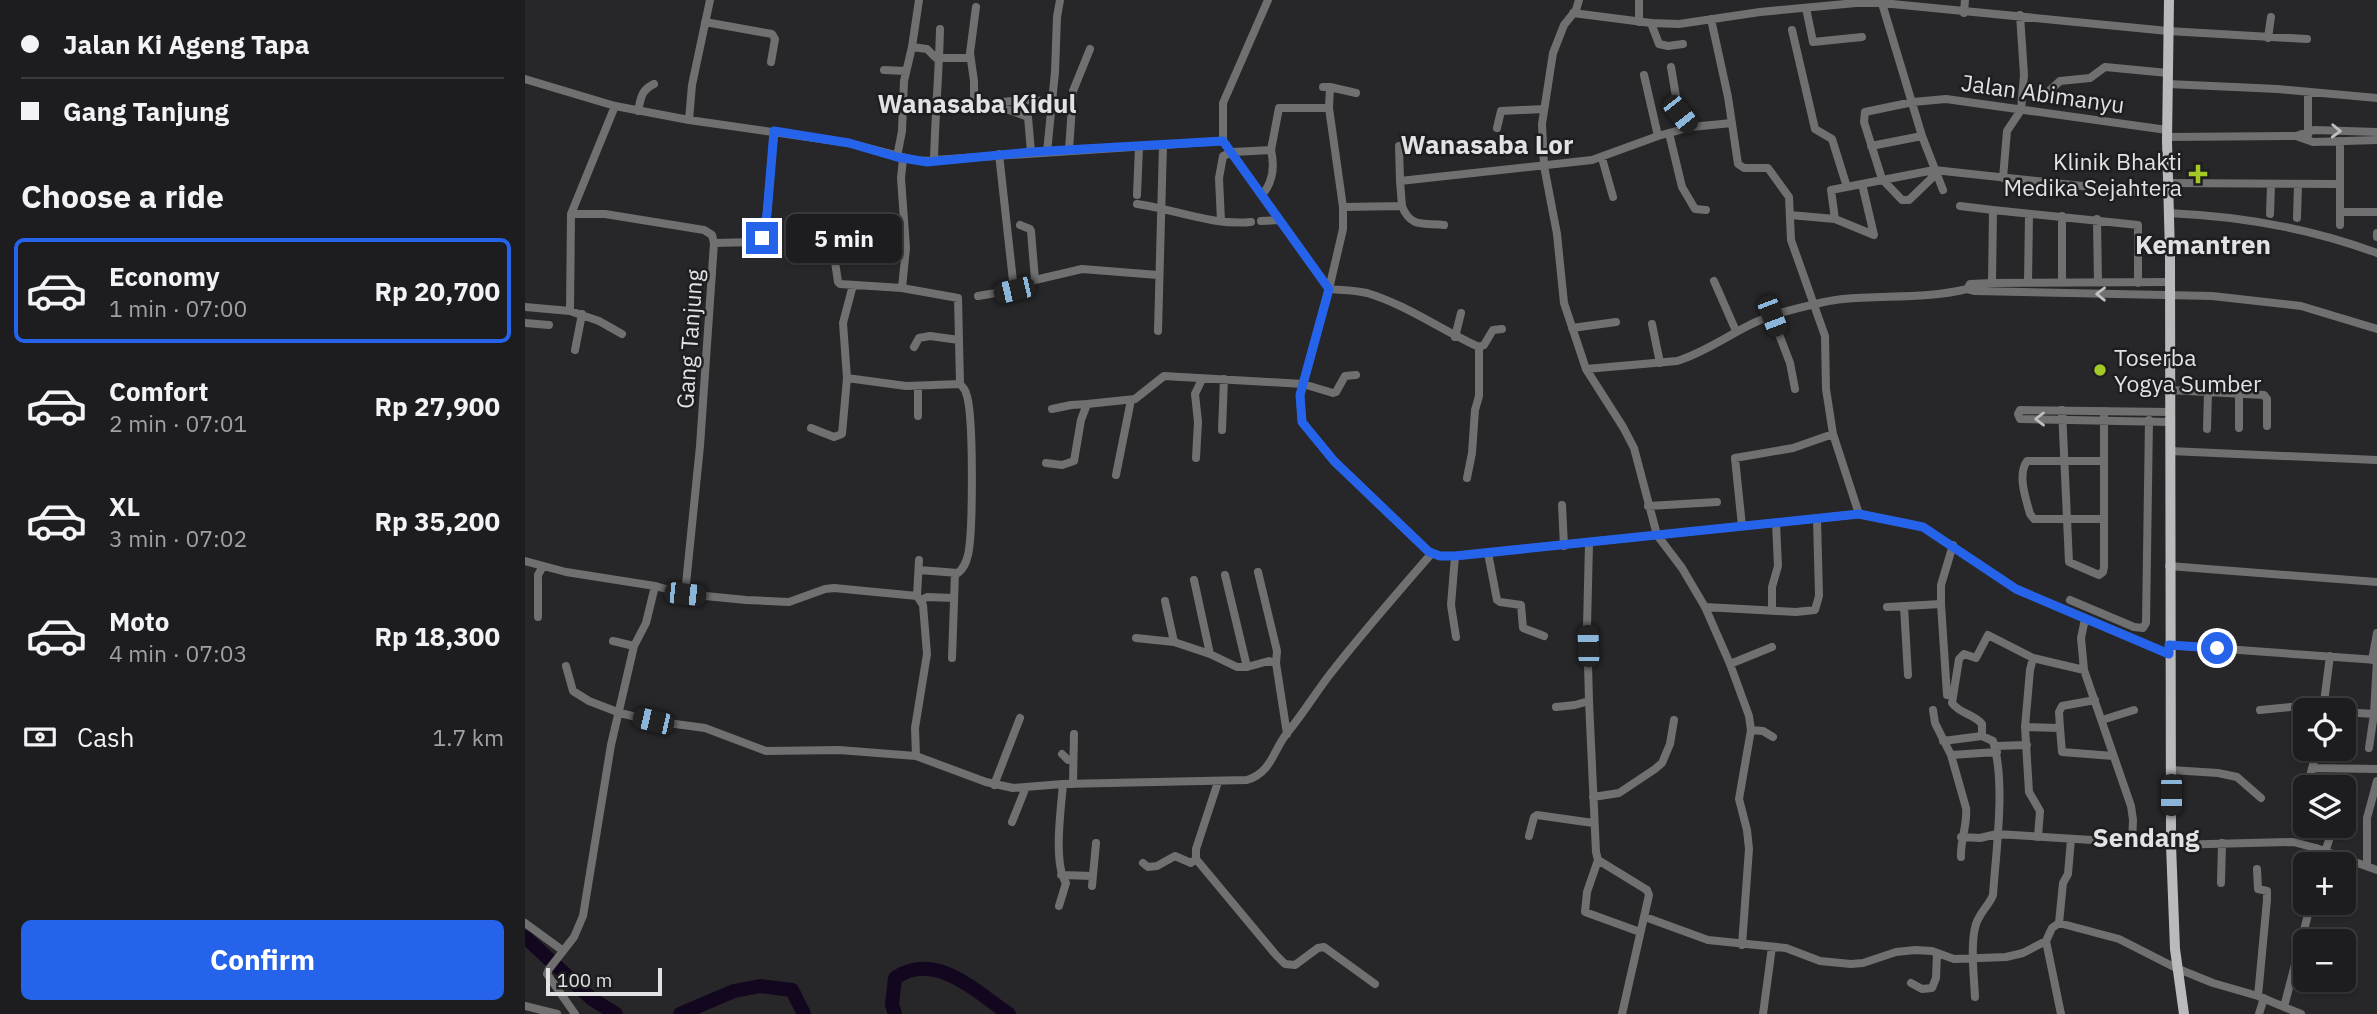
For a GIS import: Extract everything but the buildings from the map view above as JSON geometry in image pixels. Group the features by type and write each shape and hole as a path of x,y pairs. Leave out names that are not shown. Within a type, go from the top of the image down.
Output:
{"main road":[{"path":"2169,0 2167,134 2171,845 2176,968 2184,1014"}],"street":[{"path":"689,120 692,85 710,0"},
{"path":"902,288 906,248 900,158 906,71 919,0"},
{"path":"1047,152 1060,0"},
{"path":"1268,0 1223,103 1223,141 1279,220 1329,289 1364,292 1399,305 1455,337 1479,347 1485,345 1493,330 1502,329"},
{"path":"1579,0 1563,25 1553,53 1543,110 1544,166 1557,234 1564,303 1586,369 1634,448 1657,535 1682,568 1705,607 1749,716 1751,730 1739,793 1749,849 1742,945"},
{"path":"1639,0 1639,22"},
{"path":"1965,0 1965,13"},
{"path":"1573,13 1639,22 1679,24 1856,2 1882,2 1965,13 2020,15 2168,31 2307,38"},
{"path":"1882,2 1922,136 1943,190"},
{"path":"974,106 974,80 970,58 976,7"},
{"path":"1806,8 1813,42 1862,37"},
{"path":"2003,178 2007,131 2021,110 2024,75 2020,15"},
{"path":"2268,38 2271,17"},
{"path":"1710,19 1739,167 1768,168 1789,194 1791,240 1825,336 1825,389 1833,434 1859,514"},
{"path":"705,22 774,35 771,62"},
{"path":"1651,23 1659,44 1683,44"},
{"path":"934,161 941,57 940,29"},
{"path":"1792,30 1815,129 1832,139 1847,187"},
{"path":"912,47 927,49 934,57 970,58"},
{"path":"1069,150 1073,91 1090,49"},
{"path":"1671,67 1678,109 1691,127"},
{"path":"2048,92 2060,81 2090,78 2105,67 2168,73"},
{"path":"884,70 906,71"},
{"path":"1644,75 1658,136"},
{"path":"525,79 615,106 689,120 849,143 900,158 934,161 999,154 1223,141"},
{"path":"638,110 642,94 654,84"},
{"path":"2168,84 2377,97"},
{"path":"1356,93 1326,87 1343,207 1343,236 1303,384 1300,408 1306,429 1334,461 1432,553 1455,556 1564,547 1859,514 1915,524 1932,531 2016,589 2112,631 2169,649 2376,660"},
{"path":"2308,92 2308,136"},
{"name":"Jalan Abimanyu","path":"1871,146 1864,122 1865,112 1913,102 1947,99 2167,134 2308,136"},
{"path":"936,108 1022,100 1051,102"},
{"path":"570,311 571,214 615,106"},
{"path":"974,106 979,109 1018,112 1028,117 1031,152"},
{"path":"1262,195 1271,184 1271,150 1277,109 1329,108"},
{"path":"1497,128 1501,111 1543,110"},
{"path":"1400,181 1602,158 1658,136 1691,127 1732,123"},
{"name":"Gang Tanjung","path":"685,594 700,446 714,243 755,242 762,238 767,214 774,131"},
{"path":"2308,136 2377,132"},
{"path":"1669,133 1685,194 1695,209 1706,210"},
{"path":"1922,136 1871,146 1882,179 1906,201 1935,172"},
{"path":"2308,136 2340,141 2377,140"},
{"path":"2340,141 2340,225"},
{"path":"1158,331 1163,145"},
{"path":"1139,146 1137,200 1161,210 1221,221 1237,223 1279,220"},
{"path":"1399,146 1402,206 1407,217 1412,222 1444,225"},
{"path":"1221,221 1221,160 1227,153 1271,150"},
{"path":"999,154 1014,290"},
{"path":"1602,158 1613,197"},
{"path":"1835,219 1831,190 1882,179 1935,172 2137,192"},
{"path":"2168,183 2340,184"},
{"path":"1790,215 1835,219 1874,235 1863,184"},
{"path":"2270,214 2271,184"},
{"path":"2297,218 2298,184"},
{"path":"1343,207 1402,206"},
{"path":"1960,206 2137,225 2138,283"},
{"path":"1992,283 1993,210"},
{"path":"2341,212 2377,212"},
{"path":"2168,213 2270,224 2332,237 2377,253"},
{"path":"571,214 605,214 704,230 712,235 714,243"},
{"path":"2028,284 2029,214"},
{"path":"2062,216 2062,283"},
{"path":"2097,219 2098,283"},
{"path":"1020,225 1031,231 1035,280"},
{"path":"834,255 839,283 902,288 958,298 960,384 967,393 969,413 970,542 964,568 954,573 919,570"},
{"path":"978,296 1014,290 1035,280 1082,269 1158,275"},
{"path":"1714,281 1736,331"},
{"path":"1967,289 1970,284 1992,283 2169,282"},
{"path":"811,428 834,437 845,436 847,378 843,323 853,285"},
{"path":"1586,369 1660,363 1691,356 1736,331 1772,316 1841,299 1927,296 1967,289 2169,294 2301,306 2377,329"},
{"path":"525,307 582,314 622,334"},
{"path":"1455,337 1461,313"},
{"path":"575,349 582,314"},
{"path":"1772,316 1790,363 1795,389"},
{"path":"1572,328 1616,322"},
{"path":"525,323 549,325"},
{"path":"1652,324 1660,363"},
{"path":"914,347 919,338 925,336 959,340"},
{"path":"1467,478 1479,396 1479,347"},
{"path":"1052,409 1131,400 1145,393 1164,376 1303,384 1333,393 1345,376 1356,375"},
{"path":"847,378 918,386 960,384"},
{"path":"1196,457 1198,422 1195,394 1202,379"},
{"path":"1222,430 1224,380"},
{"path":"918,386 918,415"},
{"path":"2169,390 2266,396 2267,426"},
{"path":"2207,429 2208,392"},
{"path":"2239,394 2239,428"},
{"path":"1116,475 1131,400"},
{"path":"1046,463 1062,465 1074,461 1081,420 1087,404"},
{"path":"2070,600 2139,628 2143,628 2145,624 2149,412"},
{"path":"2104,415 2104,567 2099,575 2069,562 2062,415 2149,412 2169,417"},
{"path":"2104,415 2149,422 2169,417"},
{"path":"1742,526 1735,458 1793,448 1833,434"},
{"path":"2170,451 2377,460"},
{"path":"2104,461 2027,461 2023,464 2030,514 2034,519 2104,519"},
{"path":"1649,506 1717,502"},
{"path":"1562,505 1564,547"},
{"path":"1705,607 1808,612 1817,609 1817,519"},
{"path":"1772,610 1773,583 1778,566 1776,523"},
{"path":"1589,543 1589,701 1593,823 1598,860 1587,892 1585,912 1640,932"},
{"path":"1948,695 1941,585 1953,545"},
{"path":"566,666 573,691 589,701 620,713 664,723 705,728 749,746 775,752 839,750 916,756 994,785 1026,787 1247,780 1260,774 1273,761 1290,731 1331,673 1432,553"},
{"path":"1488,553 1497,600 1521,605 1523,628 1544,636"},
{"path":"1455,556 1451,605 1456,637"},
{"path":"916,756 915,728 927,654 919,598 919,560"},
{"path":"525,561 566,572 655,586 685,594 789,602 834,588 919,598 954,598"},
{"path":"538,617 538,575 543,566"},
{"path":"2169,566 2377,582"},
{"path":"1258,572 1277,651 1276,663 1290,731"},
{"path":"952,658 954,573"},
{"path":"1225,575 1247,667"},
{"path":"1194,580 1210,654"},
{"path":"575,1014 548,978 549,969 574,937 583,916 611,746 634,646 646,623 655,586"},
{"path":"1165,601 1174,642"},
{"path":"1887,607 1941,604"},
{"path":"1904,606 1908,675"},
{"path":"2085,619 2081,638 2087,677 2130,806 2133,820 2132,843"},
{"path":"2112,631 2116,620"},
{"path":"2369,748 2374,714 2377,632"},
{"path":"1982,736 1982,724 1979,720 1958,710 1952,703 1959,659 1964,654 1976,658 1989,635 2033,658 2087,677"},
{"path":"1136,638 1174,642 1210,654 1237,667 1276,663"},
{"path":"613,641 634,646"},
{"path":"1730,664 1772,647"},
{"path":"2325,698 2330,656"},
{"path":"2033,658 2025,727 2029,792 2039,805 2040,811 2038,837"},
{"path":"2095,700 2062,706 2059,712 2062,752 2113,756"},
{"path":"1556,707 1589,701"},
{"path":"2260,710 2293,707"},
{"path":"1933,710 1935,723 1951,755 1967,814 1961,837 1961,858"},
{"path":"2102,720 2134,710"},
{"path":"2356,713 2374,714"},
{"path":"994,785 1020,718"},
{"path":"1593,797 1619,793 1655,769 1670,744 1674,720"},
{"path":"2025,727 2060,728"},
{"path":"1751,730 1763,731 1773,737"},
{"path":"1073,784 1074,734"},
{"path":"1943,741 1982,736 1992,739 1996,749 1997,834 1992,897 1976,924 1975,998"},
{"path":"1951,755 2027,746"},
{"path":"1062,754 1068,760 1073,760"},
{"path":"2311,775 2314,761"},
{"path":"2313,768 2377,769"},
{"path":"2171,770 2237,777 2261,798"},
{"path":"2367,866 2367,817 2377,781"},
{"path":"1218,782 1196,849 1196,859 1285,964 1294,965 1318,948 1324,947 1375,984"},
{"path":"1059,906 1066,883 1061,875 1063,784"},
{"path":"1011,822 1026,787"},
{"path":"1529,836 1534,817 1537,816 1593,823"},
{"path":"1961,837 1980,838 1997,834 2171,845 2293,842 2325,852 2330,838"},
{"path":"2061,1014 2046,941 2052,928 2059,923 2071,839"},
{"path":"1092,886 1096,843"},
{"path":"2221,883 2222,843"},
{"path":"1143,863 1148,867 1157,866 1175,856 1191,863 1196,859"},
{"path":"1598,860 1647,890 1649,902 1622,1014"},
{"path":"2356,862 2377,870"},
{"path":"2257,869 2258,889 2267,891 2259,1014"},
{"path":"1061,875 1093,876"},
{"path":"2284,1007 2308,915"},
{"path":"1645,917 1708,940 1794,950 1820,961 1851,964 1863,963 1896,952 1920,950 1937,953 1949,959 2013,956 2046,941"},
{"path":"525,923 560,953"},
{"path":"2059,923 2130,943 2213,984 2261,997 2301,1014"},
{"path":"1763,1014 1772,947"},
{"path":"1911,984 1922,989 1932,988 1936,978 1937,953"},
{"path":"525,1006 557,1014"}],"waterway":[{"path":"525,937 592,999 616,1014"},
{"path":"895,1014 892,1005 895,978 910,971 925,969 955,977 1009,1014"},
{"path":"680,1014 734,991 760,986 792,990 804,1014"}],"place":[{"name":"Klinik Bhakti Medika Sejahtera","path":"2198,174"},
{"name":"Toserba Yogya Sumber","path":"2100,370"}],"district":[{"name":"Wanasaba Kidul","path":"977,103"},
{"name":"Wanasaba Lor","path":"1487,144"},
{"name":"Kemantren","path":"2203,244"},
{"name":"Sendang","path":"2146,837"}],"route":[{"path":"762,238 767,214 774,131 864,146 897,157 927,162 1040,151 1223,141 1329,289 1300,395 1302,422 1334,461 1429,552 1440,556 1455,556 1555,548 1657,535 1869,515 1915,524 1932,531 2016,589 2169,654 2169,645 2217,648"}]}
